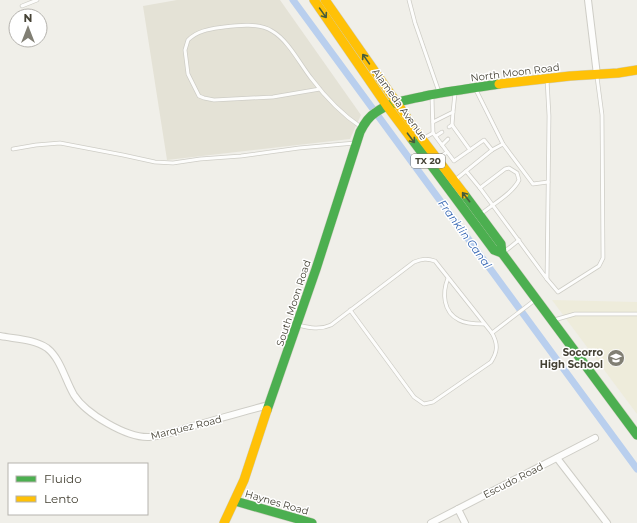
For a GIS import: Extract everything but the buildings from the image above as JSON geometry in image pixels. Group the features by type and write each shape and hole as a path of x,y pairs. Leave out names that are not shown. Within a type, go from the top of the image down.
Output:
{"main road":[{"name":"Alameda Avenue","path":"314,0 385,107 494,250 502,253"},
{"name":"Alameda Avenue","path":"325,0 422,139 501,244 502,253 637,435"},
{"name":"North Moon Road","path":"396,102 455,91 547,78 597,75 637,70"},
{"name":"South Moon Road","path":"224,523 235,501 297,325 362,128 370,117 396,102"},
{"name":"Haynes Road","path":"235,501 312,523"}],"street":[{"path":"588,0 597,75"},
{"name":"Marquez Road","path":"0,336 31,341 46,348 59,363 75,396 85,409 101,420 142,437 175,431 269,405"},
{"name":"Escudo Road","path":"431,523 595,438"},
{"path":"557,458 607,523"},
{"path":"458,509 466,523"}],"lane":[{"path":"22,6 37,0"},
{"path":"409,0 436,95 433,133 454,161 484,140 492,150"},
{"path":"320,89 273,97 214,100 204,98 199,96 188,74 185,50 188,40 200,31 232,26 258,26 273,31 285,42 320,89 344,116 362,128"},
{"path":"466,171 558,292 598,266 603,258 602,115 597,75"},
{"path":"547,78 549,116 547,279"},
{"path":"475,88 503,144 533,184 548,182"},
{"path":"455,91 451,126 470,150"},
{"path":"433,122 453,112"},
{"path":"436,136 442,132"},
{"path":"422,139 433,133"},
{"path":"442,144 448,140"},
{"path":"13,149 60,143 155,162 173,163 299,148 356,143"},
{"path":"454,181 492,150 503,144"},
{"path":"438,159 447,152"},
{"path":"480,188 504,169 509,168 517,172 520,180 516,186 480,215"},
{"path":"502,253 519,240"},
{"path":"297,325 310,328 325,328 331,325 350,310 414,262 428,258 434,261 492,333 496,342 496,355 491,362 433,402 424,404 414,397 350,310"},
{"path":"448,278 445,286 445,303 454,317 460,321 484,324"},
{"path":"492,333 537,299"},
{"path":"552,321 575,314 637,314"}],"shaded area":[{"path":"177,0 280,0 361,115 350,139 167,160 143,6"},
{"name":"Socorro High School","path":"552,300 637,302 637,414"}],"waterway":[{"name":"Franklin Canal","path":"293,0 637,469"}],"traffic: fast":[{"path":"267,410 316,269 360,132 366,121 380,109 399,102 434,94 499,84"},
{"path":"411,138 494,250 502,253"},
{"path":"464,194 501,244 502,253 637,435"},
{"path":"235,501 312,523"}],"traffic: slow":[{"path":"314,0 387,106 411,138"},
{"path":"325,0 422,139 464,194"},
{"path":"499,84 637,70"},
{"path":"224,523 244,480 267,410"}],"place":[{"name":"Socorro High School","path":"616,358"}]}
